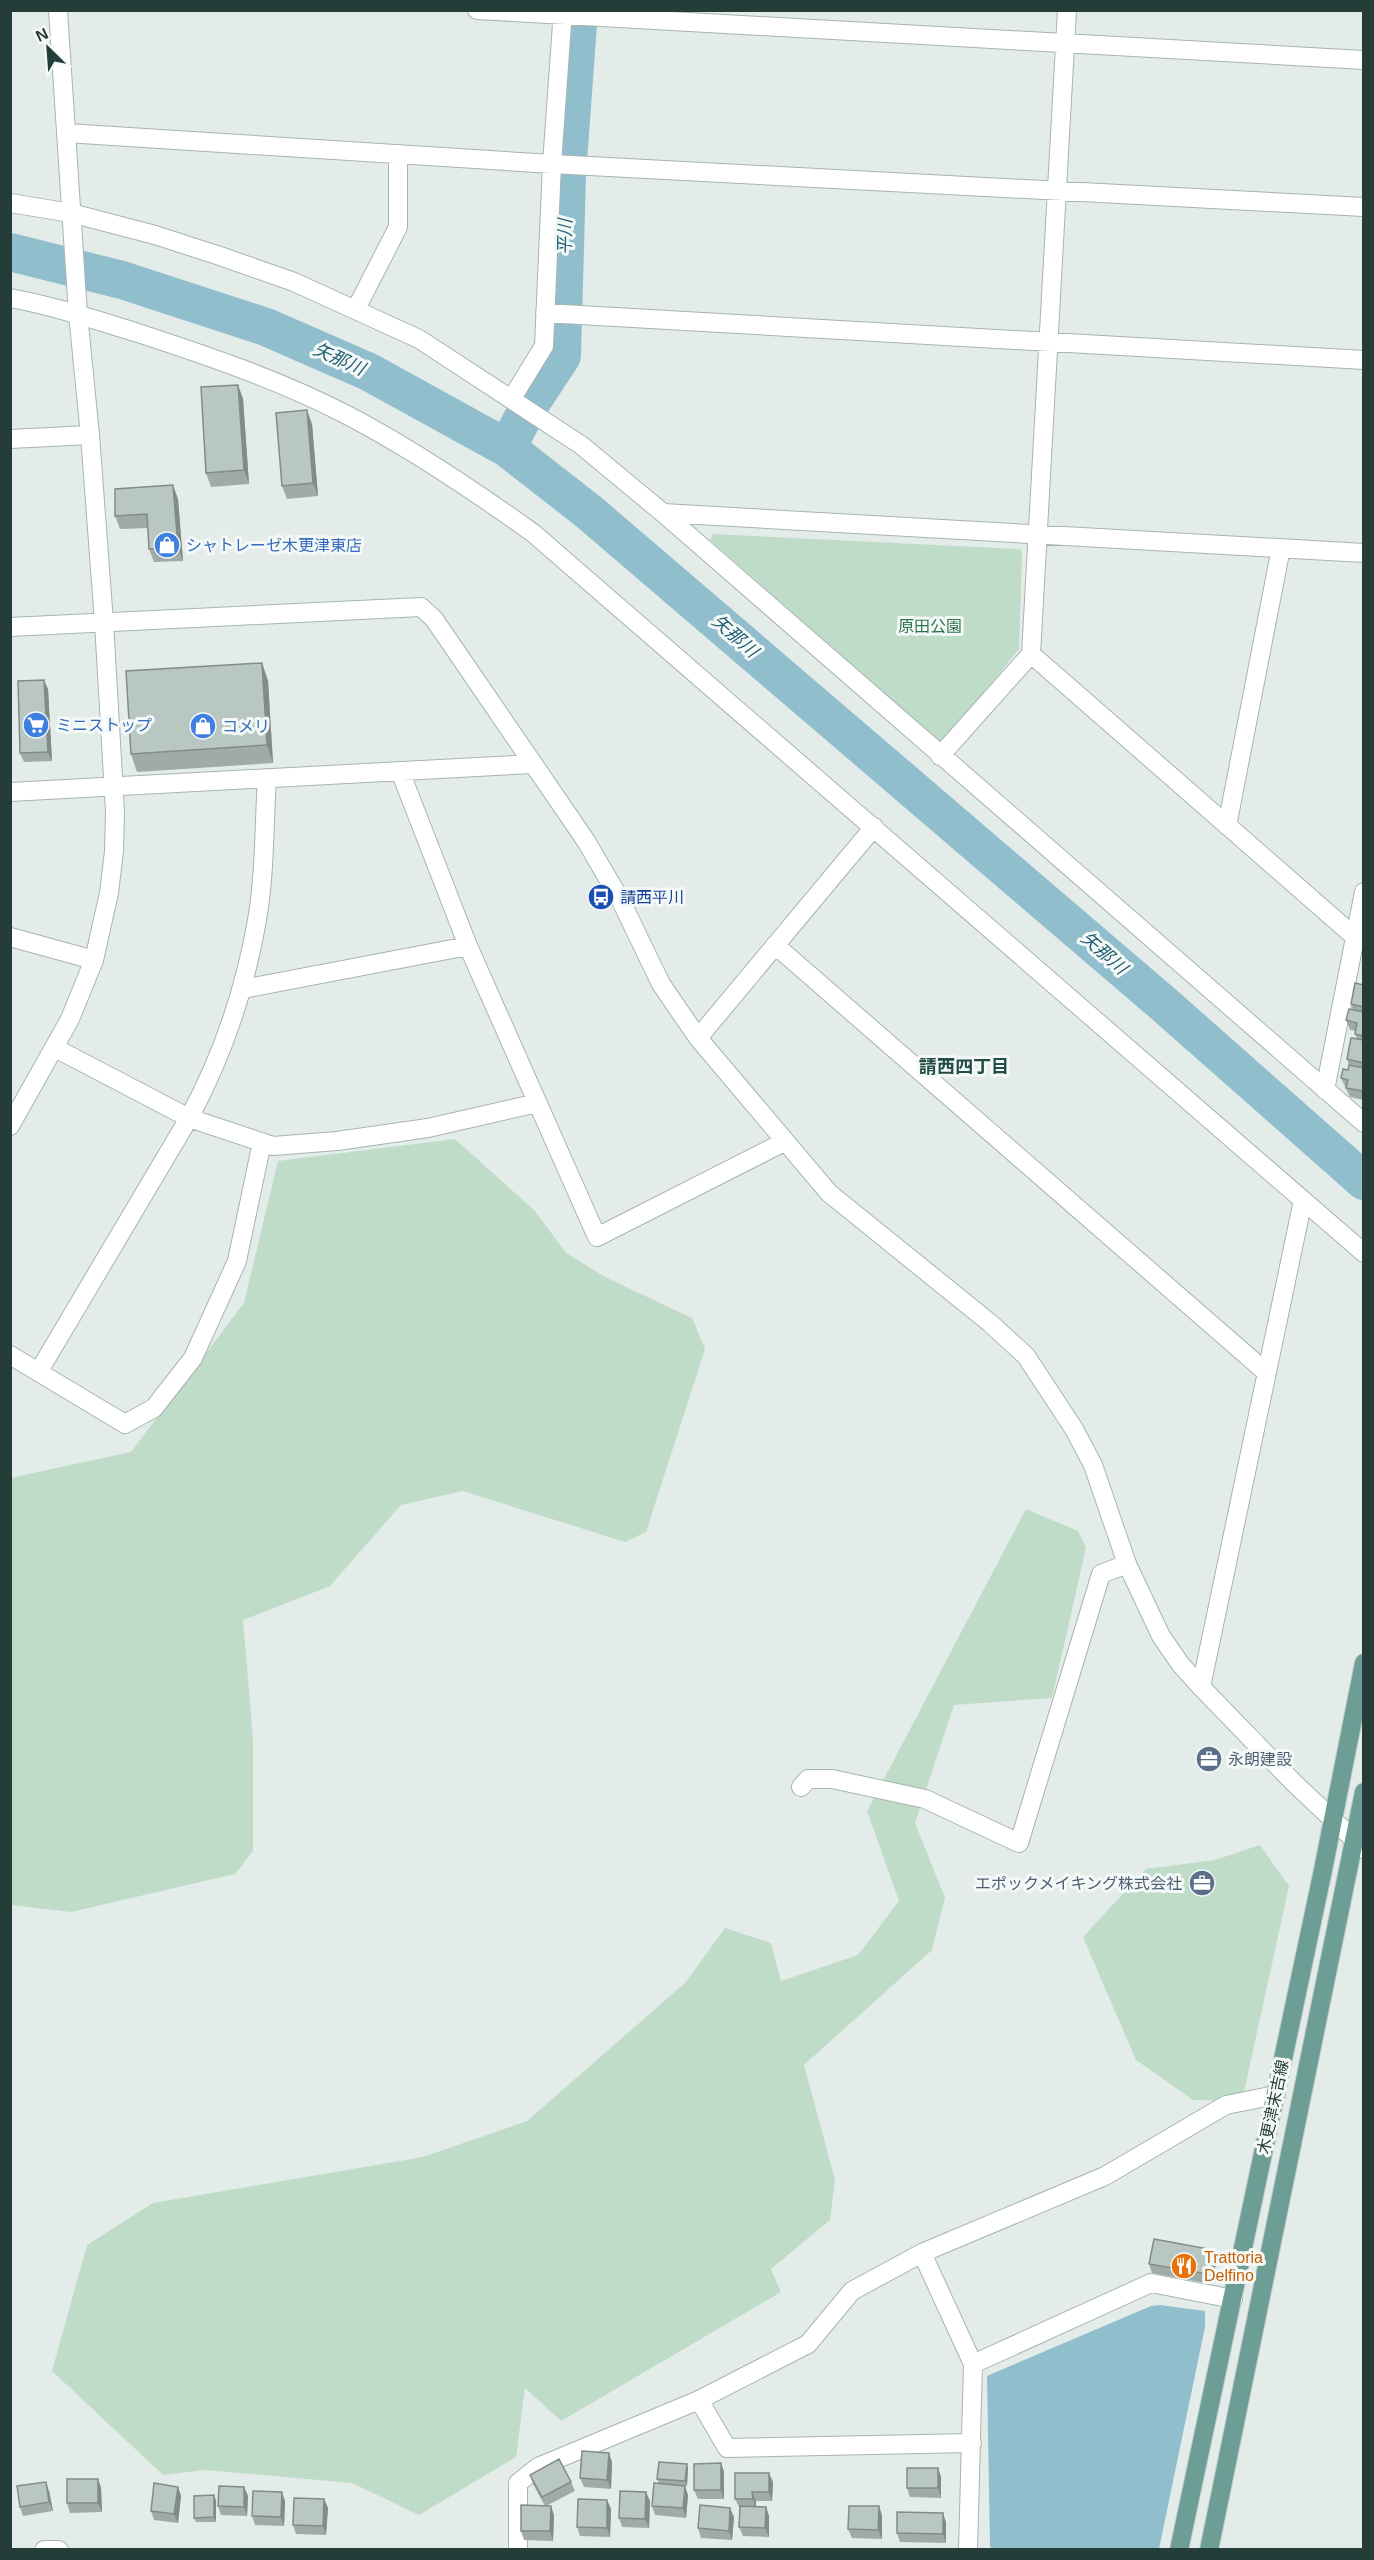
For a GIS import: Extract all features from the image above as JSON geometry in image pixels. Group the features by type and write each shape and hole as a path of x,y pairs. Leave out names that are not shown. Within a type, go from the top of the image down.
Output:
{"main road":[{"name":"木更津末吉線","path":"1179,2550 1276,2095 1364,1663"},
{"name":"木更津末吉線","path":"1209,2550 1359,1845 1364,1792"}],"street":[{"path":"10,1126 70,1019 94,960 109,893 114,851 104,622 78,314 58,10"},
{"path":"477,10 1364,60"},
{"path":"940,756 1031,654 1055,191 1067,10"},
{"path":"523,406 557,314 564,165 566,14"},
{"path":"66,133 564,165 1364,207"},
{"path":"356,309 398,227 398,154"},
{"path":"10,203 71,213 154,234 294,282 419,339 581,445 663,513 1364,1123"},
{"path":"10,298 78,314 198,352 272,381 344,414 442,470 533,533 1364,1253"},
{"path":"557,314 1364,360"},
{"path":"10,439 90,435"},
{"path":"663,513 1364,553"},
{"path":"1227,826 1281,548"},
{"path":"10,627 421,607 434,619 586,841 621,901 661,984 698,1038 784,1142 838,1201 990,1323 1026,1356 1069,1420 1093,1465 1127,1564 1150,1617 1161,1636 1181,1665 1201,1687 1359,1845"},
{"path":"1031,654 1355,937"},
{"path":"10,792 533,764"},
{"path":"400,771 468,945 597,1237 784,1142"},
{"path":"39,1371 189,1118 210,1078 243,989 257,919 267,778"},
{"path":"698,1038 874,827"},
{"path":"1325,1090 1364,892"},
{"path":"10,937 94,960"},
{"path":"243,989 468,945"},
{"path":"775,945 1266,1373"},
{"path":"55,1048 189,1118 273,1146 428,1128 537,1103"},
{"path":"10,1355 125,1424 154,1408 193,1358 237,1261 262,1142"},
{"path":"1201,1687 1303,1200"},
{"path":"801,1787 808,1779 832,1779 925,1799 1019,1843 1101,1574 1127,1564"},
{"path":"518,2550 518,2483 538,2467 699,2400 808,2344 852,2291 922,2253 1104,2176 1226,2105 1276,2095"},
{"path":"922,2253 973,2364 968,2550"},
{"path":"973,2364 1150,2283 1233,2299"},
{"path":"699,2400 727,2448 972,2443"},
{"path":"44,2550 59,2550"}],"green space":[{"name":"原田公園","path":"713,534 1020,549 1022,553 1019,649 944,742 934,739 710,540"},
{"path":"455,1139 535,1211 566,1253 605,1277 692,1318 705,1349 646,1532 625,1542 463,1491 401,1505 330,1586 243,1620 253,1739 253,1851 235,1874 71,1912 11,1905 10,1478 131,1452 244,1303 278,1161"},
{"path":"1026,1509 1078,1531 1086,1548 1052,1698 954,1705 915,1823 945,1898 932,1950 804,2065 835,2180 830,2220 771,2269 781,2292 561,2421 525,2388 516,2457 419,2515 352,2483 205,2470 163,2475 52,2371 87,2245 153,2203 423,2157 527,2121 685,1983 725,1928 771,1943 781,1981 858,1955 899,1901 867,1811"},
{"path":"1260,1845 1289,1886 1242,2101 1193,2100 1136,2060 1083,1937 1146,1869 1215,1860"}],"water":[{"path":"1160,2305 1205,2311 1205,2327 1159,2549 992,2549 990,2546 987,2376 1151,2306"}],"building":[{"path":"238,385 244,470 206,473 201,387"},
{"path":"307,410 313,483 282,486 276,413"},
{"name":"シャトレーゼ木更津東店","path":"173,485 178,547 149,549 147,514 115,516 115,489"},
{"name":"コメリ","path":"262,663 267,745 131,754 126,671"},
{"name":"ミニストップ","path":"44,680 48,752 20,753 18,681"},
{"path":"1355,983 1364,985 1364,1007 1351,1004"},
{"path":"1349,1009 1364,1012 1364,1036 1355,1034 1357,1023 1346,1020"},
{"path":"1351,1038 1364,1040 1364,1063 1347,1059"},
{"path":"1349,1065 1364,1068 1363,1091 1346,1088 1348,1080 1341,1078 1343,1069 1348,1070"},
{"path":"1154,2239 1214,2250 1208,2274 1149,2264"},
{"path":"582,2451 609,2453 607,2480 580,2478"},
{"path":"559,2459 571,2482 542,2497 530,2475"},
{"path":"659,2462 687,2464 685,2481 657,2479"},
{"path":"721,2463 721,2490 694,2490 694,2464"},
{"path":"907,2468 938,2468 938,2488 907,2488"},
{"path":"735,2473 769,2473 769,2492 752,2492 753,2499 735,2499"},
{"path":"67,2479 98,2479 98,2503 67,2503"},
{"path":"46,2482 49,2502 20,2507 17,2486"},
{"path":"154,2483 178,2487 174,2514 151,2511"},
{"path":"654,2483 685,2486 683,2508 652,2506"},
{"path":"219,2486 244,2487 244,2507 218,2506"},
{"path":"253,2491 282,2492 281,2517 252,2516"},
{"path":"620,2491 646,2492 645,2519 619,2518"},
{"path":"214,2495 214,2517 194,2518 194,2496"},
{"path":"294,2498 324,2499 323,2526 293,2525"},
{"path":"578,2499 607,2500 607,2528 577,2527"},
{"path":"521,2505 551,2506 550,2531 521,2531"},
{"path":"700,2505 730,2508 729,2531 698,2528"},
{"path":"740,2506 766,2507 765,2528 739,2527"},
{"path":"849,2506 879,2506 878,2530 848,2529"},
{"path":"897,2512 943,2513 943,2534 897,2533"}],"waterway":[{"name":"平川","path":"507,448 529,406 562,356 567,175 579,10"},
{"name":"矢那川","path":"10,252 122,280 266,327 369,372 507,448 589,512 1167,1007 1364,1181"}],"place":[{"name":"シャトレーゼ木更津東店","path":"167,545"},
{"name":"ミニストップ","path":"36,725"},
{"name":"コメリ","path":"203,726"},
{"name":"請西平川","path":"601,897"},
{"name":"永朗建設","path":"1209,1759"},
{"name":"エポックメイキング株式会社","path":"1202,1883"},
{"name":"Trattoria Delfino","path":"1184,2266"}],"district":[{"name":"請西四丁目","path":"964,1067"}]}
